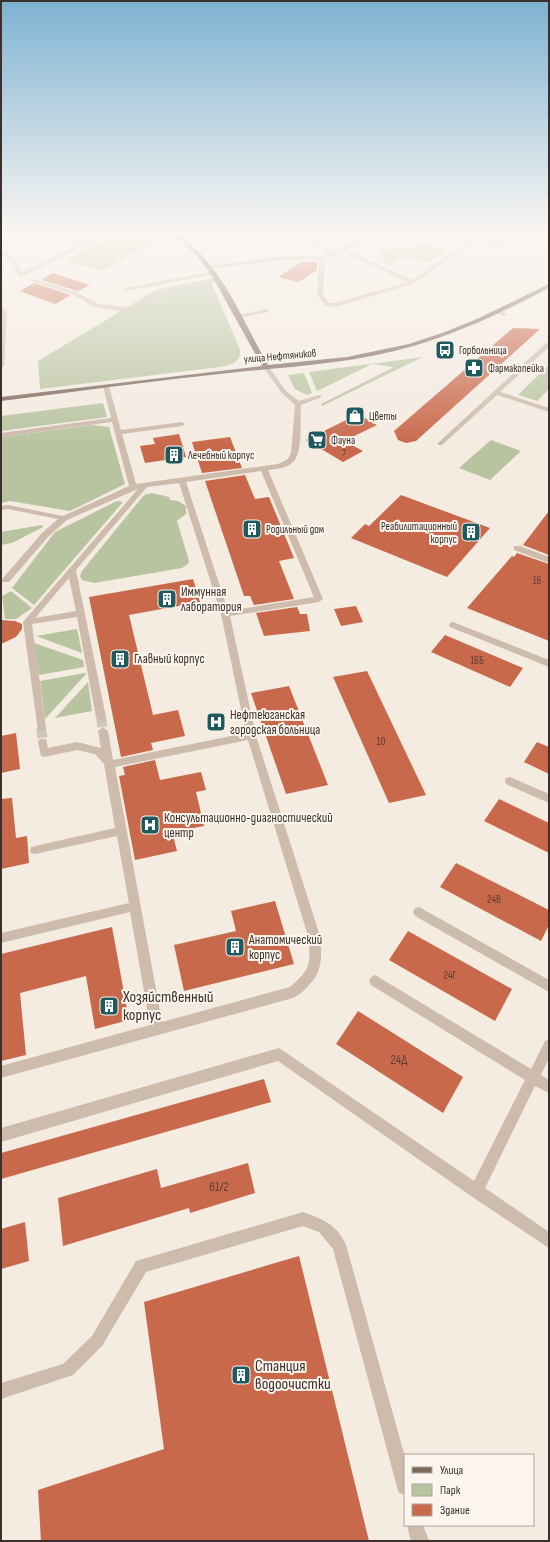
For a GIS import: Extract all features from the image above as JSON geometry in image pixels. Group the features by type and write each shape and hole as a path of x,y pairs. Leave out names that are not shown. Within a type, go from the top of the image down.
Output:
{"main road":[{"path":"230,302 266,367"},
{"name":"улица Нефтяников","path":"1,399 328,361 389,351 410,346 464,327 501,313 521,302"}],"street":[{"path":"90,302 104,308 121,309 138,306 147,302"},
{"path":"325,302 327,304 335,305 345,302"},
{"path":"1,308 4,312 1,366"},
{"path":"238,316 266,311"},
{"path":"440,444 547,345 549,345"},
{"path":"266,367 284,392 298,404"},
{"path":"106,386 133,487"},
{"path":"496,393 549,410"},
{"path":"298,404 319,397"},
{"path":"6,580 45,535 64,518 133,487 264,469 280,466 291,460 295,454 298,404"},
{"path":"1,435 115,420"},
{"path":"118,432 182,424"},
{"path":"225,614 319,599 264,469"},
{"path":"1,1072 293,992 310,978 317,959 314,936 251,736 225,614 182,480"},
{"path":"41,728 27,622 144,486"},
{"path":"1,508 8,507 64,518"},
{"path":"517,548 549,560"},
{"path":"72,570 101,717"},
{"path":"27,622 81,613"},
{"path":"453,625 549,664"},
{"path":"103,731 158,1028"},
{"path":"110,764 251,736"},
{"path":"43,742 44,753 77,746 98,751 110,764"},
{"path":"510,781 549,799"},
{"path":"35,850 122,831"},
{"path":"1,938 135,906"},
{"path":"418,912 549,986"},
{"path":"374,981 549,1087"},
{"path":"476,1191 549,1045"},
{"path":"1,1135 279,1054 549,1241"},
{"path":"1,1391 68,1370 97,1341 141,1266 303,1219 324,1227 339,1245 404,1483"},
{"path":"416,1526 420,1541"}],"green space":[{"path":"136,302 220,302 240,350 237,361 226,366 40,389 38,361"},
{"path":"423,357 322,406 321,404 394,367 372,364 317,391 309,372"},
{"path":"549,365 549,389 537,401 518,395"},
{"path":"304,373 312,393 307,395 295,389 288,375"},
{"path":"103,403 107,417 1,431 1,416"},
{"path":"92,425 109,427 125,484 70,511 10,501 1,503 1,437"},
{"path":"491,440 521,451 490,480 459,468"},
{"path":"152,493 169,497 170,500 178,501 186,506 186,514 177,521 189,561 188,564 182,568 94,583 82,580 80,576 82,571 144,495"},
{"path":"117,501 123,502 34,605 12,588 55,532"},
{"path":"42,525 43,527 12,543 1,545 1,532"},
{"path":"11,591 32,608 16,619 5,619 2,596"},
{"path":"77,629 82,653 36,636"},
{"path":"34,643 83,660 84,667 39,675"},
{"path":"86,674 45,719 40,681"},
{"path":"88,682 92,711 55,718"}],"building":[{"path":"513,328 540,329 416,441 406,443 398,440 394,431"},
{"path":"358,414 377,425 344,441 363,451 343,462 306,440"},
{"path":"179,434 186,457 145,463 140,446 155,444 153,438"},
{"path":"230,437 242,468 202,473 192,442"},
{"name":"Родильный дом","path":"245,475 255,499 269,497 294,558 279,561 294,599 254,605 250,596 244,596 205,481"},
{"name":"Реабилитационный корпус","path":"401,495 490,528 447,577 351,538 365,524 369,526"},
{"path":"549,511 549,555 523,545"},
{"path":"517,553 549,564 549,641 467,608 512,556 514,557"},
{"name":"Главный корпус","path":"193,579 200,602 129,615 153,715 178,710 185,736 151,743 153,750 121,757 89,597"},
{"path":"356,606 363,622 341,626 334,609"},
{"path":"297,607 300,614 307,614 310,631 264,636 256,613"},
{"path":"1,620 15,621 22,624 22,629 16,637 1,644"},
{"path":"445,635 523,668 510,687 431,652"},
{"path":"367,671 426,795 389,803 333,677"},
{"path":"289,686 328,785 286,794 251,693"},
{"path":"16,733 20,769 1,773 1,736"},
{"path":"537,742 549,747 549,774 524,762"},
{"name":"Консультационно-диагностический центр","path":"155,760 160,780 201,772 206,790 196,792 204,826 172,832 177,851 135,860 119,776 125,775 123,767"},
{"path":"12,798 16,838 27,836 29,863 1,869 1,799"},
{"path":"499,799 549,823 549,853 484,821"},
{"path":"456,863 549,910 549,925 541,941 440,887"},
{"name":"Анатомический корпус","path":"275,901 294,964 184,991 174,945 236,931 231,911"},
{"name":"Хозяйственный корпус","path":"112,927 129,1020 95,1029 86,976 20,993 26,1055 1,1061 1,954"},
{"path":"408,931 512,989 495,1021 389,960"},
{"path":"358,1011 463,1077 443,1113 336,1044"},
{"path":"264,1079 271,1102 1,1179 1,1153"},
{"path":"248,1163 255,1193 190,1213 189,1208 63,1246 58,1198 157,1169 161,1188"},
{"path":"25,1222 29,1261 1,1269 1,1229"},
{"name":"Станция водоочистки","path":"299,1256 369,1541 41,1541 38,1490 164,1449 144,1302"}],"tunnel":[{"path":"101,717 103,731"},
{"path":"41,728 43,742"}],"place":[{"name":"Горбольница","path":"445,350"},
{"name":"Фармакопейка","path":"474,368"},
{"name":"Цветы","path":"355,416"},
{"name":"Фауна","path":"317,440"},
{"name":"Лечебный корпус","path":"174,455"},
{"name":"Родильный дом","path":"252,529"},
{"name":"Реабилитационный корпус","path":"471,532"},
{"name":"Иммунная лаборатория","path":"167,599"},
{"name":"Главный корпус","path":"120,659"},
{"name":"Нефтеюганская городская больница","path":"216,722"},
{"name":"Консультационно-диагностический центр","path":"150,825"},
{"name":"Анатомический корпус","path":"235,947"},
{"name":"Хозяйственный корпус","path":"109,1006"},
{"name":"Станция водоочистки","path":"241,1375"}]}
